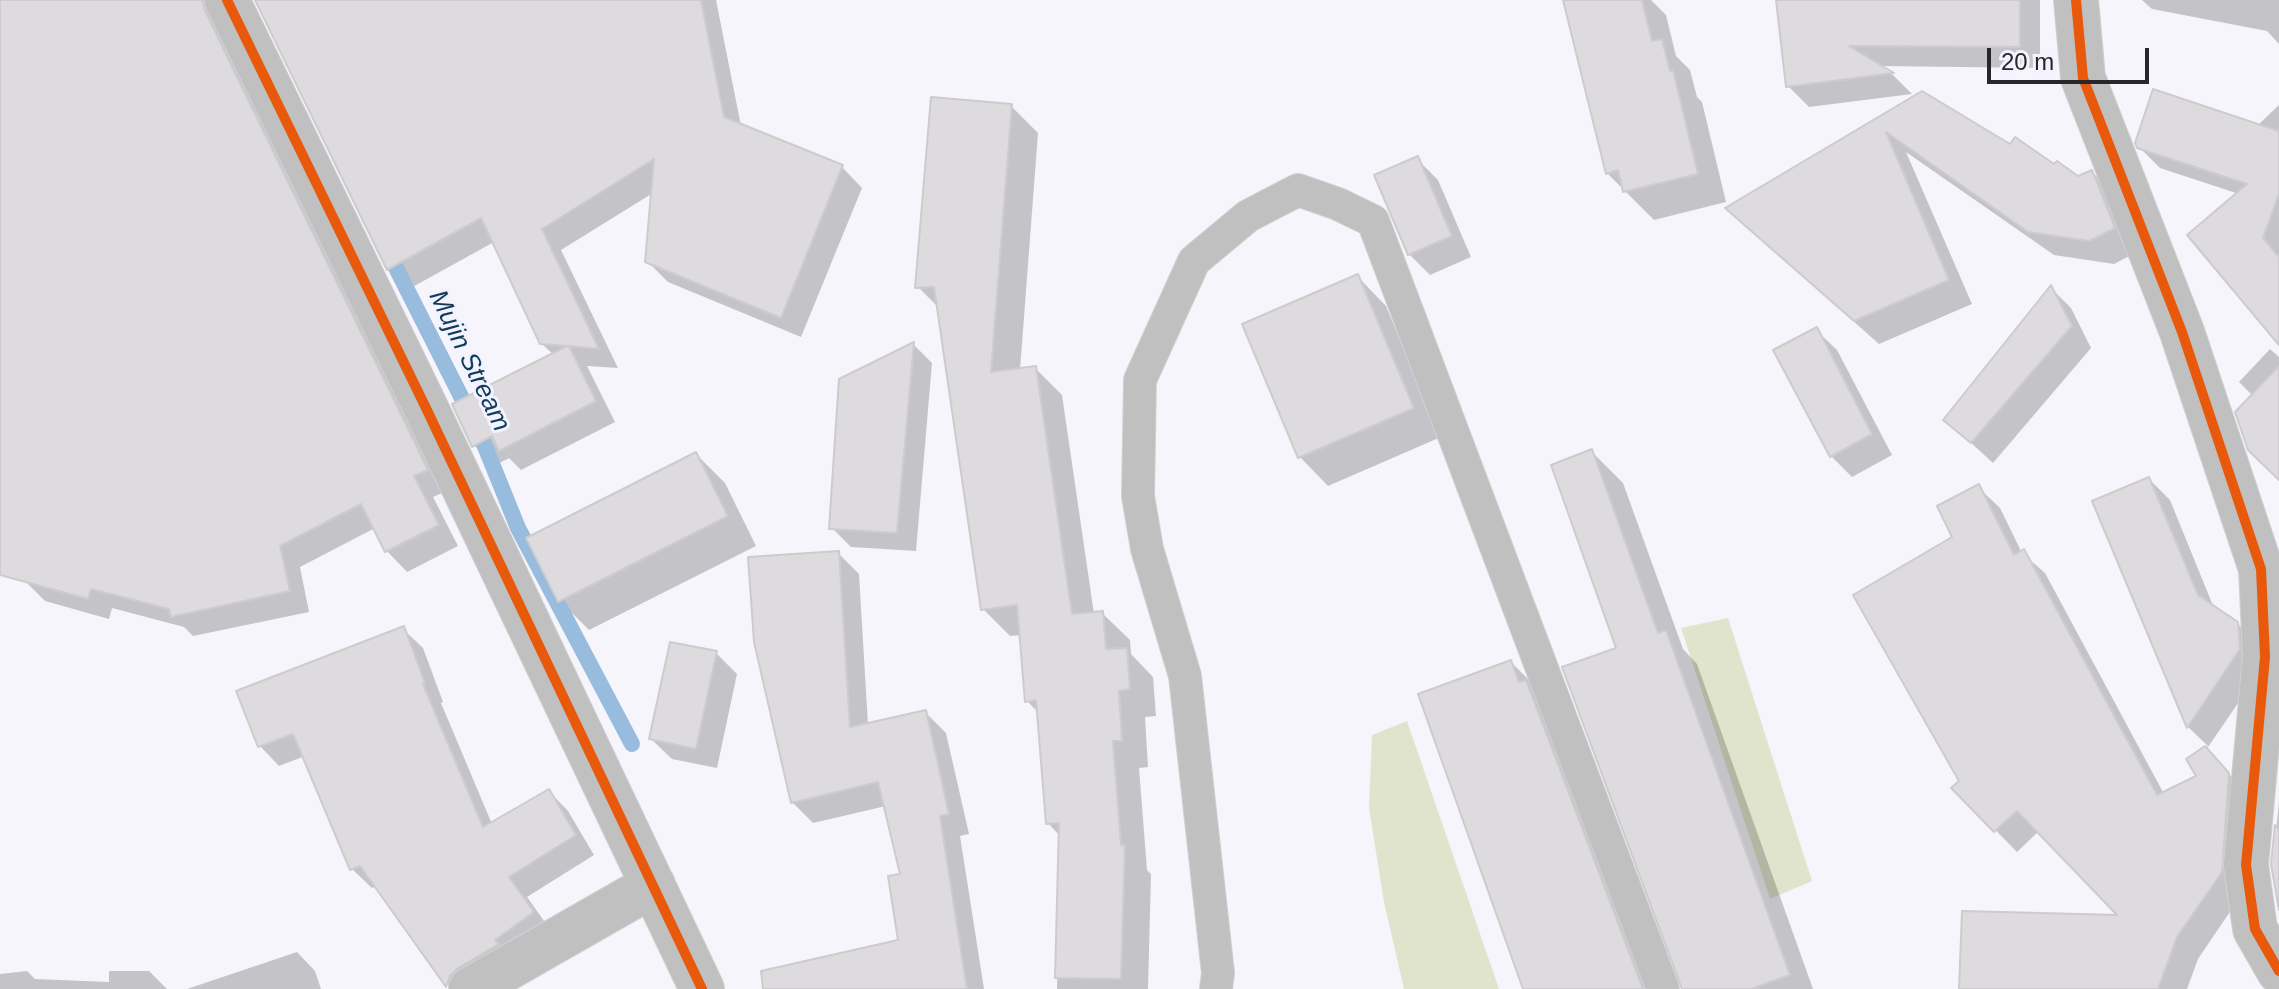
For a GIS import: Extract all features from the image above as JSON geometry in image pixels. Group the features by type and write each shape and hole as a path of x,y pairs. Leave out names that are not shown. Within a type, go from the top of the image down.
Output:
{"street":[{"path":"227,0 425,406 702,989"},
{"path":"2076,0 2083,78 2182,332 2261,569 2265,657 2246,865 2255,929 2279,971"},
{"path":"471,989 653,885"}],"lane":[{"path":"1216,989 1218,973 1185,676 1147,549 1138,496 1140,380 1194,261 1248,216 1298,190 1373,221 1663,989"}],"green space":[{"path":"1728,618 1812,881 1770,899 1681,628"},
{"path":"1407,721 1499,989 1404,989 1384,902 1369,808 1372,735"}],"building":[{"path":"0,0 202,0 428,470 414,476 439,525 385,552 361,504 280,546 290,591 171,617 169,609 91,589 88,599 0,575"},
{"path":"255,0 701,0 724,117 843,165 781,318 645,262 654,159 542,229 599,349 569,346 596,401 499,451 492,436 472,447 452,404 567,346 540,344 481,218 387,270"},
{"path":"1563,0 1642,0 1652,41 1662,39 1670,71 1673,70 1698,174 1623,192 1618,170 1606,174"},
{"path":"1776,0 2020,0 2020,47 1849,46 1894,73 1786,87"},
{"path":"2153,89 2279,131 2279,194 2263,238 2279,257 2279,345 2187,235 2247,184 2137,148 2135,143"},
{"path":"1922,91 2010,144 2015,137 2054,164 2057,161 2078,176 2092,170 2115,228 2089,241 2028,232 1886,132 1949,280 1854,321 1725,208"},
{"path":"931,97 1012,104 991,372 1036,366 1072,614 1103,611 1106,649 1127,648 1130,689 1119,691 1122,741 1113,741 1121,845 1125,845 1121,979 1055,978 1059,823 1046,824 1036,700 1025,702 1017,605 981,610 934,287 915,288"},
{"path":"1418,156 1452,236 1408,255 1374,175"},
{"path":"1358,274 1414,408 1298,458 1242,324"},
{"path":"2051,285 2072,326 1971,443 1943,420"},
{"path":"1817,327 1872,434 1830,457 1773,350"},
{"path":"914,342 897,533 829,529 839,379"},
{"path":"2279,366 2279,480 2248,450 2235,412"},
{"path":"1592,449 1658,633 1666,630 1790,975 1751,989 1682,989 1562,667 1616,648 1551,465"},
{"path":"696,452 728,516 558,602 526,538"},
{"path":"2149,477 2198,595 2238,622 2240,649 2187,728 2092,501"},
{"path":"1979,484 2014,555 2024,549 2157,795 2196,776 2186,759 2205,746 2229,773 2222,872 2177,937 2158,989 1959,989 1962,911 2117,915 2017,811 1994,832 1951,788 1959,781 1853,595 1952,537 1937,506"},
{"path":"839,551 850,727 926,710 949,814 940,816 967,989 763,989 761,971 898,940 888,876 900,874 878,782 791,803 754,642 748,557"},
{"path":"404,626 423,684 483,827 549,789 576,835 509,877 534,912 495,940 499,944 458,968 450,976 446,987 360,866 350,870 293,734 258,747 236,691"},
{"path":"670,642 717,651 696,749 649,739"},
{"path":"1511,660 1519,682 1526,680 1643,989 1523,989 1418,694"},
{"path":"2275,825 2279,830 2279,910 2271,864"}],"waterway":[{"name":"Mujin Stream","path":"386,248 480,434 518,528 632,744"}],"cycle path":[{"path":"227,0 425,406 702,989"},
{"path":"2076,0 2083,78 2182,332 2261,569 2265,657 2246,865 2255,929 2279,971"}]}
